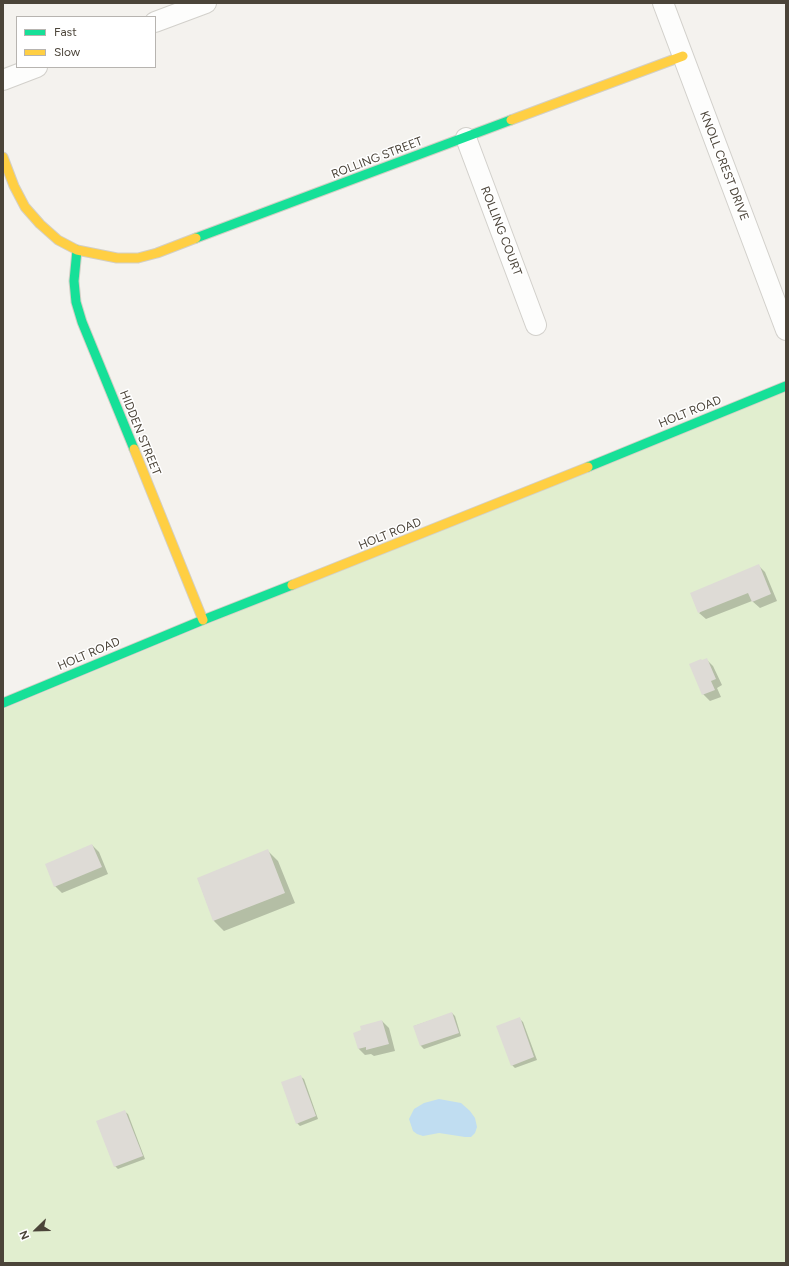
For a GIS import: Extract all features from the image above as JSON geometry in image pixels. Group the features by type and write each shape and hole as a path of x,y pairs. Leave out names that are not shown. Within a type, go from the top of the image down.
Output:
{"street":[{"name":"KNOLL CREST DRIVE","path":"663,3 786,330"},
{"path":"156,22 195,5"},
{"name":"ROLLING STREET","path":"3,157 14,186 25,207 40,224 58,240 77,250 117,258 138,258 157,253 683,56"},
{"path":"3,80 34,68"},
{"name":"ROLLING COURT","path":"466,138 536,325"},
{"name":"HIDDEN STREET","path":"77,250 74,281 76,302 82,322 203,620"},
{"name":"HOLT ROAD","path":"3,703 203,620 484,509 786,386"}],"green space":[{"path":"786,384 786,1263 3,1263 3,709"}],"water":[{"path":"439,1099 461,1103 470,1111 475,1118 477,1127 475,1133 471,1137 439,1133 423,1136 413,1131 409,1119 414,1109 424,1103"}],"building":[{"path":"759,564 771,594 752,602 748,593 698,613 690,593"},
{"path":"707,658 716,679 711,681 715,690 702,695 689,664"},
{"path":"92,844 102,867 54,887 45,864"},
{"path":"268,849 285,893 213,921 197,878"},
{"path":"452,1012 459,1033 420,1046 413,1026"},
{"path":"520,1017 534,1057 511,1066 496,1026"},
{"path":"382,1020 389,1044 366,1050 366,1047 358,1049 353,1033 361,1030 360,1026"},
{"path":"301,1075 316,1116 296,1124 281,1082"},
{"path":"125,1110 143,1156 114,1167 96,1121"}],"traffic: fast":[{"path":"196,238 511,120"},
{"path":"77,250 74,281 76,302 82,322 134,449"},
{"path":"588,467 786,386"},
{"path":"3,703 203,620 292,585"}],"traffic: slow":[{"path":"511,120 683,56"},
{"path":"3,157 14,186 25,207 40,224 58,240 77,250 117,258 138,258 157,253 196,238"},
{"path":"134,449 203,620"},
{"path":"292,585 588,467"}]}
